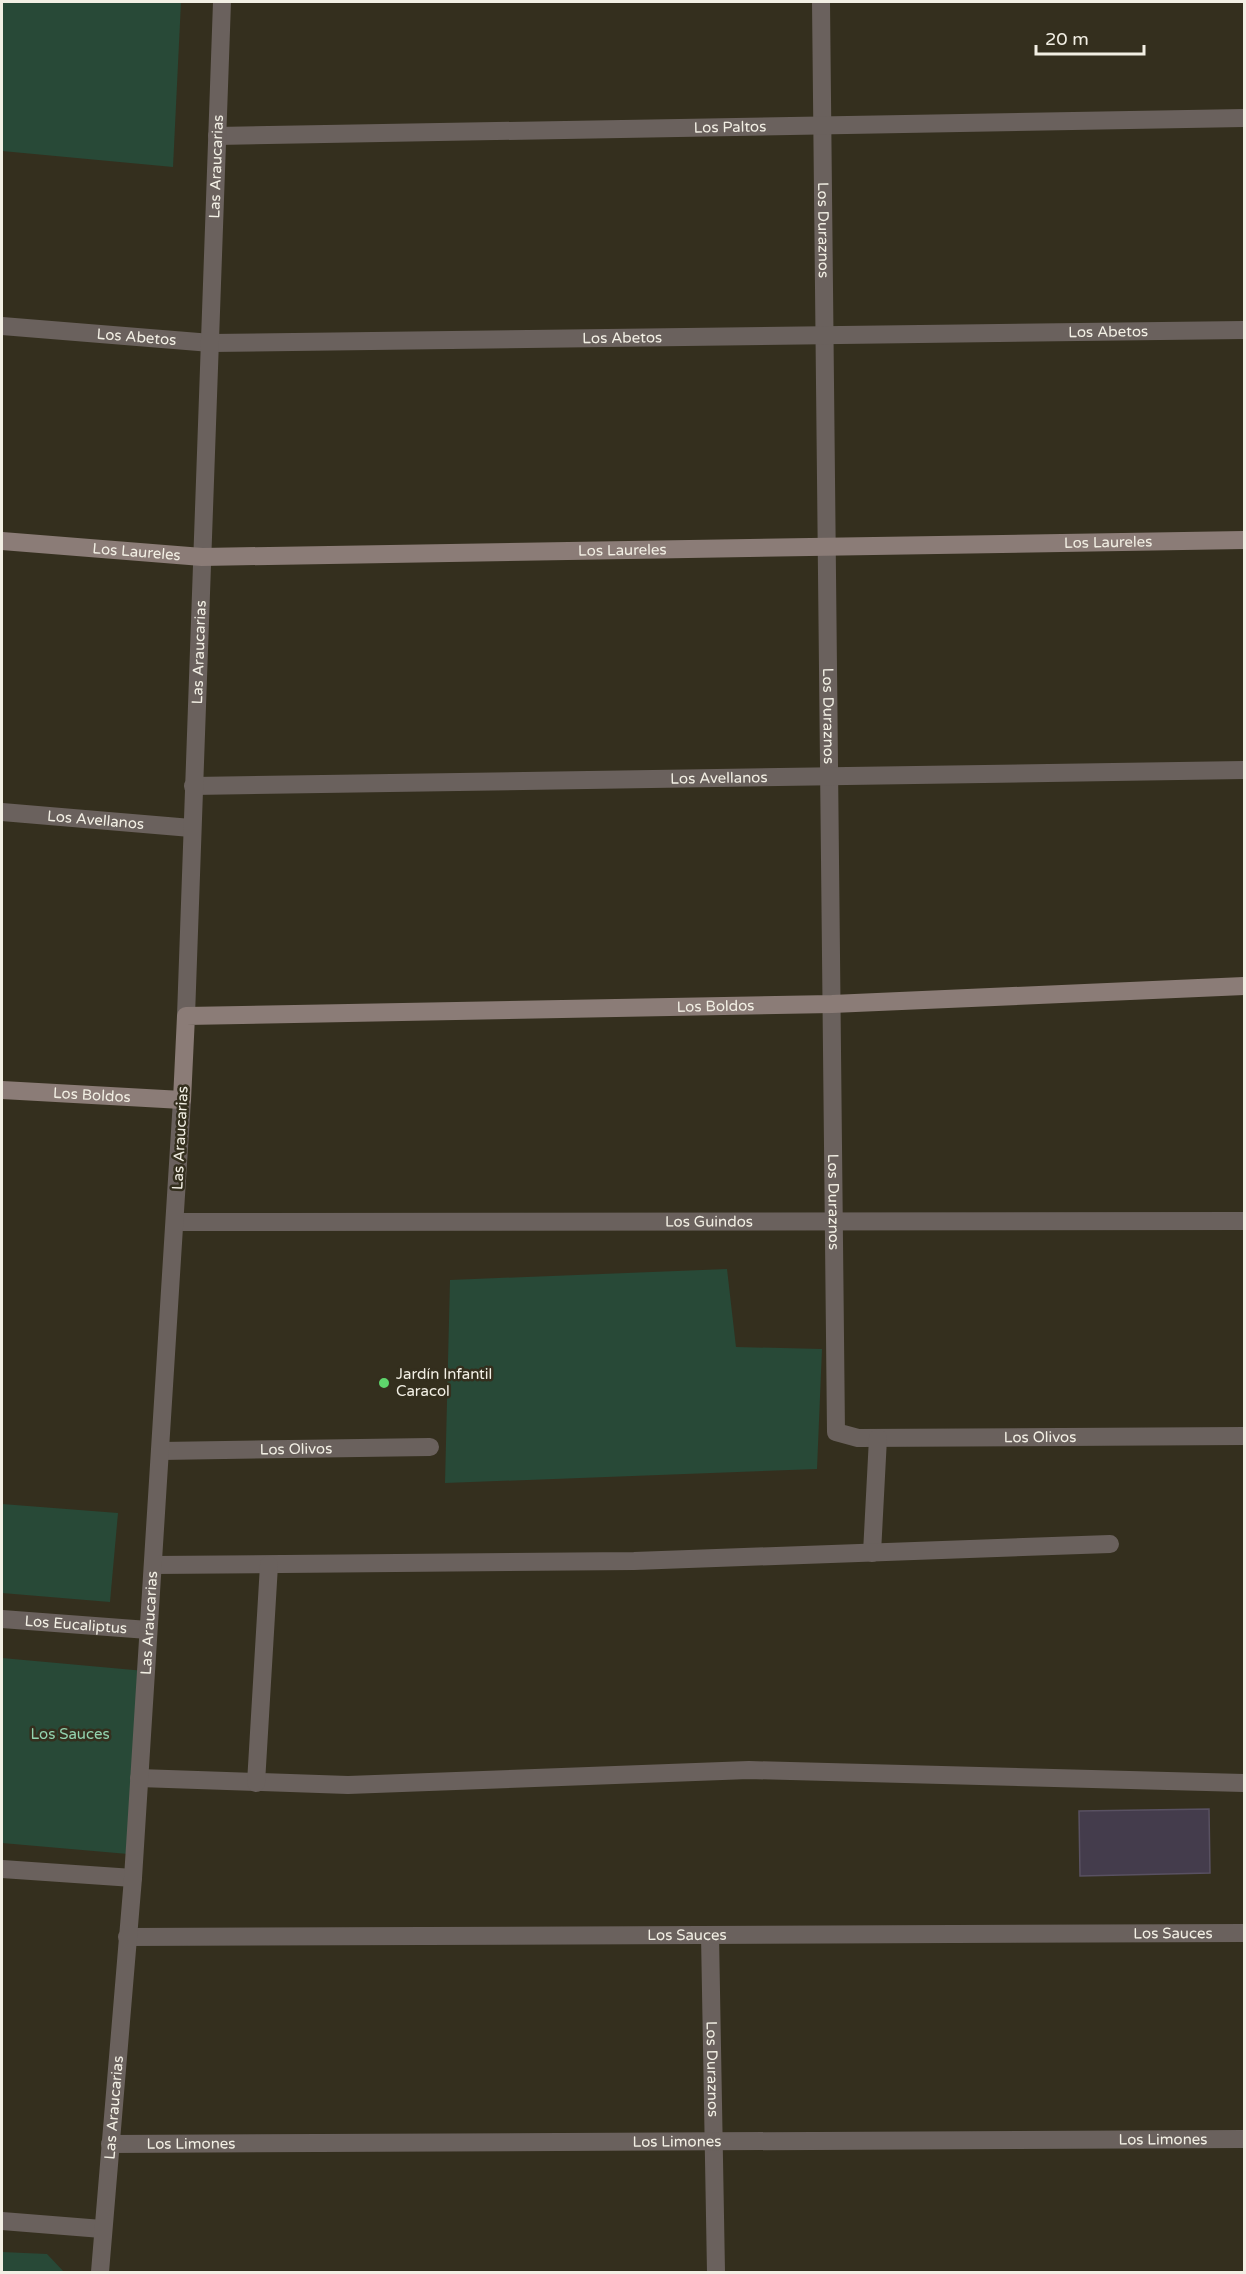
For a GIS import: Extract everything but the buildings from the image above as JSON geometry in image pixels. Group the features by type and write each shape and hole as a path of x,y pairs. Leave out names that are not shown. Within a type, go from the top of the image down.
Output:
{"street":[{"name":"Las Araucarias","path":"100,2272 133,1878 182,1100 222,2"},
{"name":"Los Duraznos","path":"821,2 836,1432"},
{"name":"Los Paltos","path":"217,136 1245,118"},
{"name":"Los Abetos","path":"2,326 211,343 825,333 1245,330"},
{"name":"Los Laureles","path":"2,541 202,557 1245,540"},
{"name":"Los Avellanos","path":"193,786 1245,770"},
{"name":"Los Avellanos","path":"2,812 191,828"},
{"name":"Los Boldos","path":"186,1016 832,1004 1245,986"},
{"name":"Los Boldos","path":"2,1090 182,1100"},
{"name":"Los Guindos","path":"175,1222 834,1219 1245,1221"},
{"name":"Los Olivos","path":"836,1432 858,1438 1245,1436"},
{"path":"872,1553 878,1438"},
{"name":"Los Olivos","path":"161,1451 430,1448"},
{"path":"153,1565 634,1562 1110,1544"},
{"path":"256,1783 269,1564"},
{"name":"Los Eucaliptus","path":"2,1619 148,1630"},
{"path":"139,1778 348,1785 749,1770 1245,1783"},
{"path":"2,1869 133,1878"},
{"name":"Los Sauces","path":"128,1937 1245,1933"},
{"name":"Los Duraznos","path":"710,1935 716,2272"},
{"name":"Los Limones","path":"110,2144 1245,2139"},
{"path":"2,2221 102,2229"}],"green space":[{"path":"2,2 181,2 173,167 2,151"},
{"path":"727,1269 736,1347 822,1349 817,1469 445,1483 450,1280"},
{"path":"2,1504 118,1513 110,1602 2,1593"},
{"name":"Los Sauces","path":"2,1658 145,1671 128,1854 2,1843"},
{"path":"2,2252 47,2254 64,2272 2,2272"}],"place":[{"name":"Jardín Infantil Caracol","path":"384,1383"}]}
